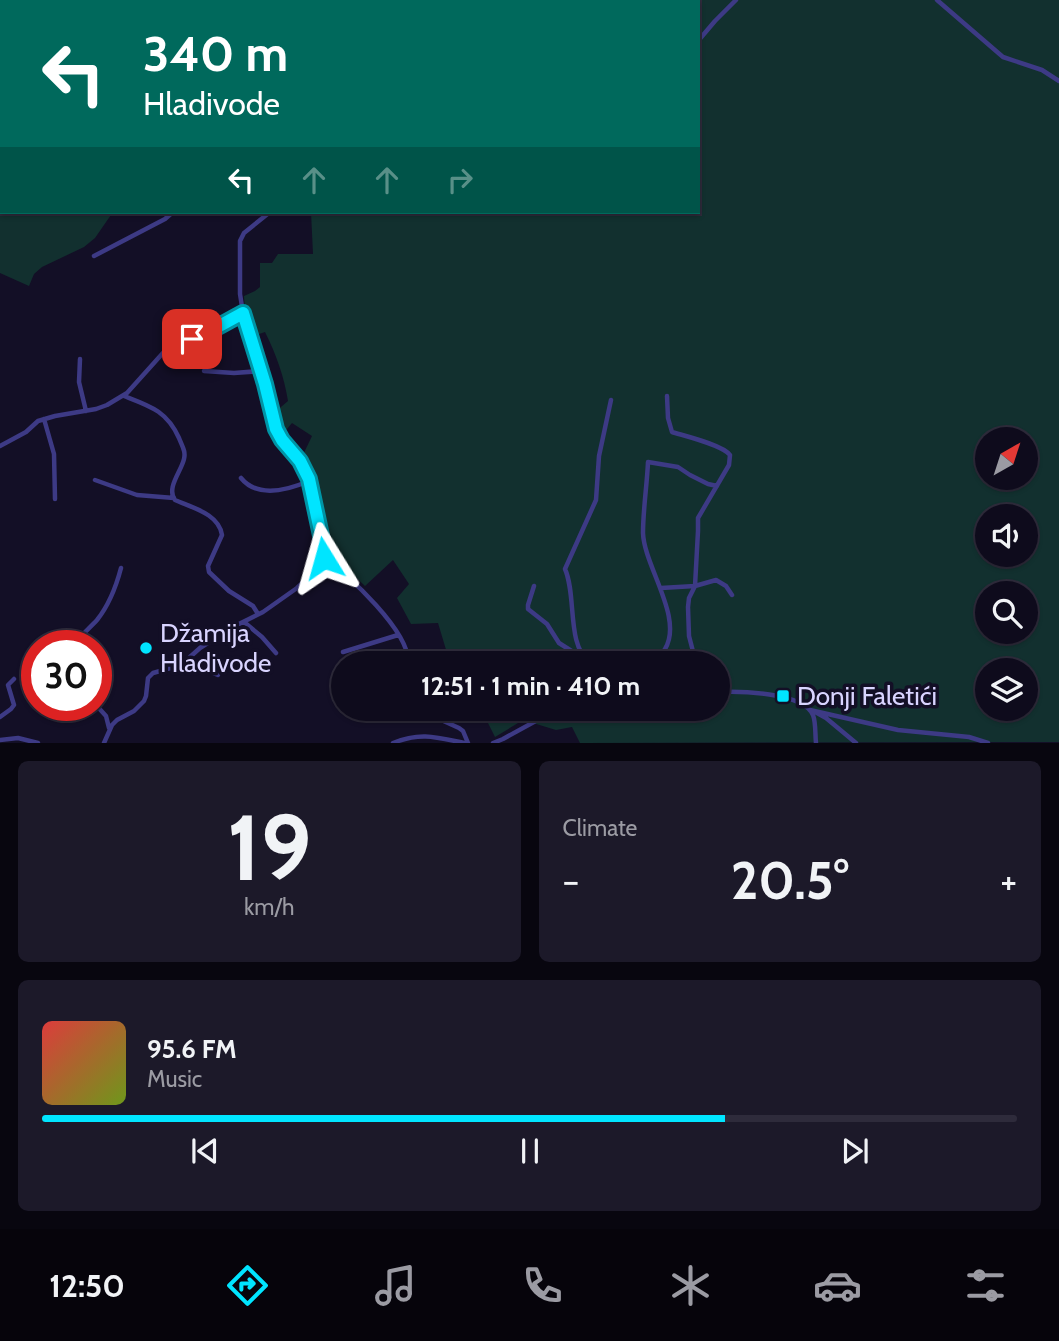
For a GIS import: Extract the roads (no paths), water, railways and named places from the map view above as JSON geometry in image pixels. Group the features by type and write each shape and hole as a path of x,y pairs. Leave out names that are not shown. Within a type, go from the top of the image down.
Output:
{"street":[{"path":"700,39 736,0"},
{"path":"937,0 1003,57 1042,70 1059,81"},
{"path":"94,256 171,214"},
{"path":"181,665 200,648 297,587 316,570 324,558 309,481 305,470 276,429 243,313 240,294 240,241 244,233 268,214"},
{"path":"0,446 26,432 38,421 107,405 123,396 171,344 202,335 243,313"},
{"path":"80,359 79,382 86,411"},
{"path":"204,371 261,371"},
{"path":"123,396 156,409 176,431 185,455 172,492 174,498"},
{"path":"667,396 672,432 728,451 730,461 698,518 695,586 688,607 689,636 693,651"},
{"path":"581,651 572,621 573,610 565,569 596,500 598,456 611,400"},
{"path":"44,419 54,454 55,499"},
{"path":"663,651 670,640 671,628 643,535 648,462 678,467 708,484 717,486"},
{"path":"241,478 247,485 258,489 279,491 309,481"},
{"path":"95,481 137,495 174,498 211,517 218,524 222,536 208,566 209,572 229,591 253,606 258,614"},
{"path":"324,558 350,579 381,611 408,651"},
{"path":"87,630 107,607 121,568"},
{"path":"660,588 695,586 716,580 726,586 733,595"},
{"path":"534,586 528,609 547,624 559,643 573,651"},
{"path":"244,622 276,653"},
{"path":"346,651 398,634"},
{"path":"104,743 109,729 117,720 134,711 144,701 148,678 153,673 181,665 198,667 218,675"},
{"path":"0,717 15,705 8,685 14,679"},
{"path":"730,691 770,694 794,701 826,718 856,743"},
{"path":"810,710 815,723 816,743"},
{"path":"810,710 898,730 969,737 988,743"},
{"path":"107,721 109,729"},
{"path":"393,743 423,736 466,743 463,731 444,721"},
{"path":"493,743 536,721"},
{"path":"0,740 18,738 38,743"}],"place":[{"name":"Džamija Hladivode","path":"146,648"},
{"name":"Donji Faletići","path":"783,696"}]}
